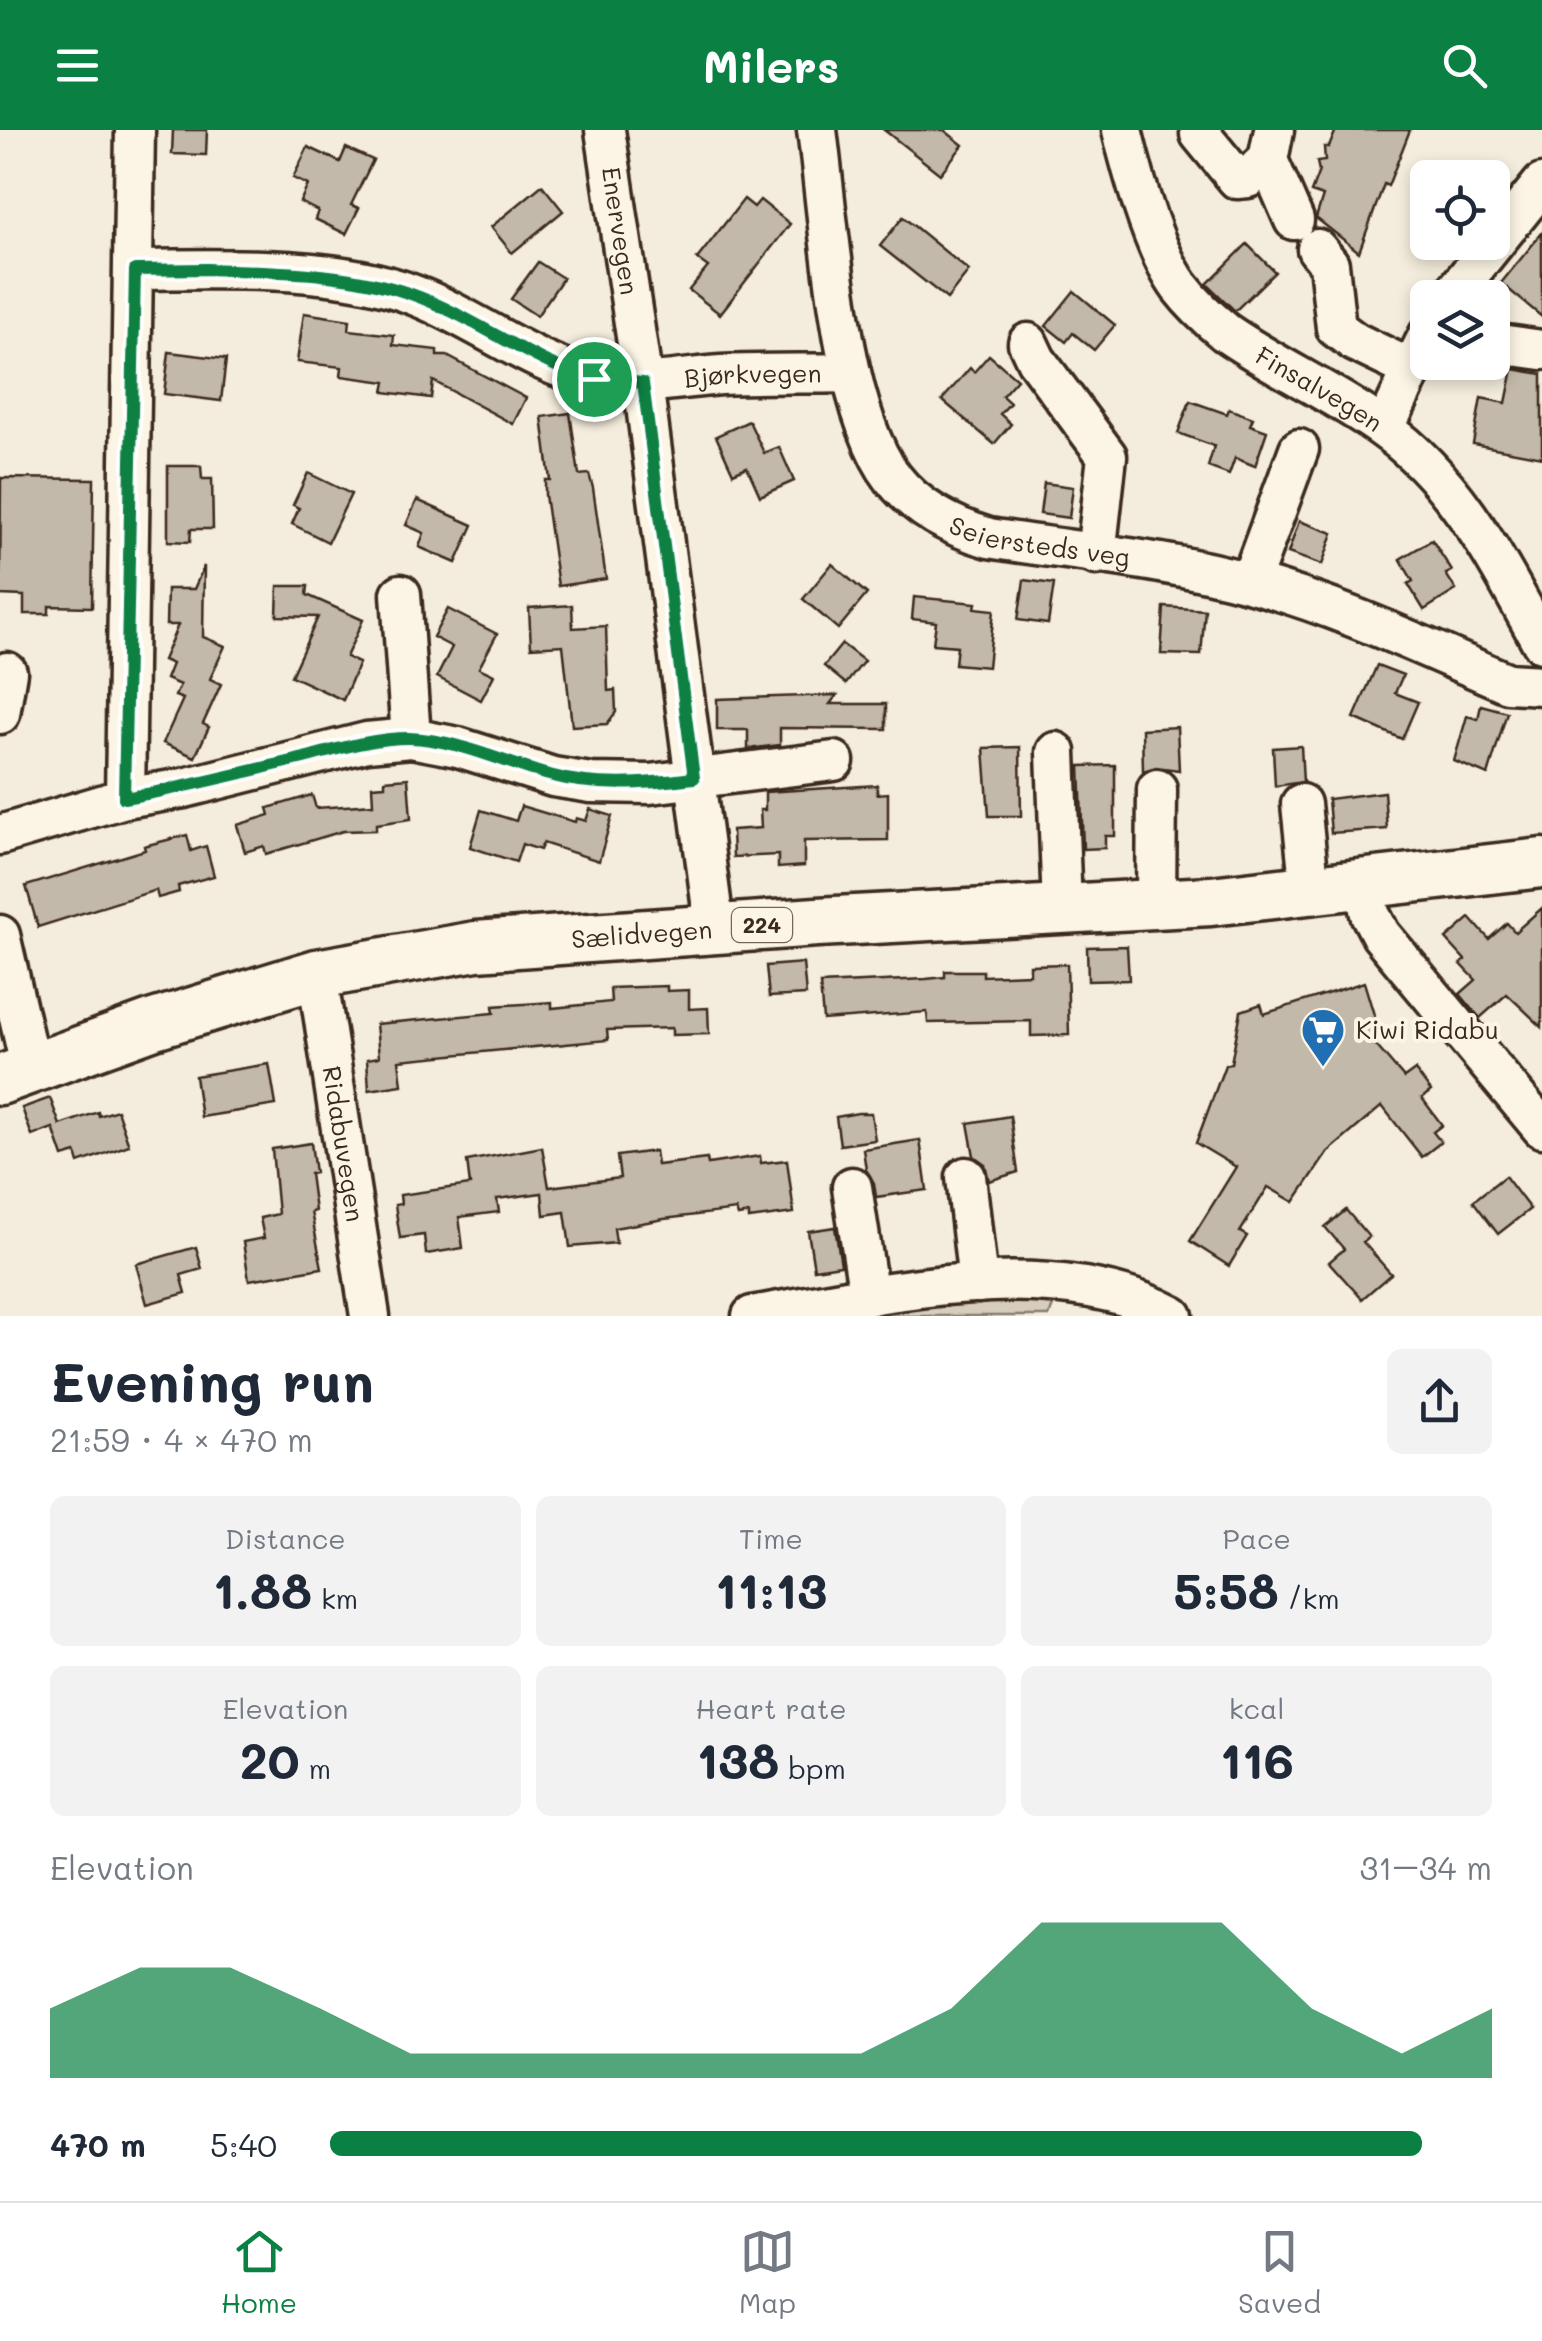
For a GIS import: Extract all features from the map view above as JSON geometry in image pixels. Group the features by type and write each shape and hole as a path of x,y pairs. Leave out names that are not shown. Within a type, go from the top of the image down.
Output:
{"main road":[{"name":"Sælidvegen","path":"15,1075 154,1024 317,974 476,946 1156,903 1310,891 1542,863"}],"street":[{"path":"124,798 135,130"},
{"name":"Enervegen","path":"605,130 643,383 712,929"},
{"name":"Seiersteds veg","path":"817,130 851,373 877,452 893,478 913,499 961,530 988,538 1250,582 1312,601 1508,683 1542,686"},
{"name":"Finsalvegen","path":"1122,130 1163,255 1178,284 1201,312 1248,348 1384,428 1440,480 1469,516 1542,643"},
{"path":"1200,134 1237,179 1248,178 1271,145"},
{"path":"1271,145 1305,234 1329,264 1336,328 1355,342 1410,351"},
{"path":"1465,280 1542,184"},
{"name":"Bjørkvegen","path":"135,270 207,269 365,280 412,294 476,322 548,363 594,379 643,383 723,375 851,373"},
{"path":"1028,343 1036,360 1106,456 1096,555"},
{"path":"1510,346 1542,350"},
{"path":"1384,428 1410,374"},
{"path":"1250,582 1299,449"},
{"path":"401,594 411,738"},
{"path":"0,714 7,672"},
{"path":"0,835 124,798 184,788 367,742 411,738 458,747 554,777 591,783 650,784 834,761"},
{"path":"1056,752 1062,908"},
{"path":"1156,903 1157,789"},
{"path":"1301,804 1310,891"},
{"path":"1364,885 1370,914 1381,935 1542,1128"},
{"path":"0,935 15,1075"},
{"name":"Ridabuvegen","path":"317,974 370,1316"},
{"path":"966,1177 978,1283"},
{"path":"852,1187 869,1296"},
{"path":"752,1316 978,1283 1051,1284 1099,1290 1154,1306 1173,1316"}],"shaded area":[{"path":"986,1292 1057,1297 1049,1316 803,1316"}],"building":[{"path":"173,130 207,130 206,155 172,154"},
{"path":"884,130 944,130 963,145 940,174"},
{"path":"1336,130 1410,130 1388,186 1384,184 1359,252 1316,218 1323,196 1311,192 1319,171 1317,162 1325,161 1324,147 1329,147"},
{"path":"308,147 340,162 346,148 373,160 351,205 359,208 346,234 315,219 318,211 300,202 308,185 293,178"},
{"path":"542,185 563,211 512,253 491,227"},
{"path":"744,199 754,207 760,200 790,224 720,314 689,290 708,267 697,259"},
{"path":"903,217 969,271 947,299 880,246"},
{"path":"1542,233 1542,317 1510,290 1510,280 1503,280"},
{"path":"1247,244 1275,272 1235,311 1207,284"},
{"path":"538,262 563,278 537,316 511,299"},
{"path":"1074,291 1115,325 1094,350 1073,333 1066,342 1046,326"},
{"path":"304,313 350,320 349,330 394,335 393,345 437,350 437,356 447,356 526,398 513,424 433,381 431,398 384,392 386,382 341,376 342,367 297,362"},
{"path":"169,352 226,359 221,401 164,394"},
{"path":"989,355 1017,379 1002,396 1010,403 1000,414 1011,424 994,444 942,400 970,368 974,372"},
{"path":"1513,369 1542,374 1542,457 1473,444 1481,398 1506,403"},
{"path":"1190,401 1253,418 1250,425 1267,431 1255,466 1235,458 1229,475 1208,467 1214,446 1178,433"},
{"path":"570,413 579,475 589,474 593,488 606,579 558,586 545,495 545,480 550,480 542,417"},
{"path":"749,421 764,453 779,447 794,481 760,496 747,467 733,473 716,436"},
{"path":"168,466 201,466 202,479 212,479 213,529 191,529 190,542 168,541"},
{"path":"308,473 351,494 328,542 292,524 299,508 293,505"},
{"path":"1,478 94,479 92,607 49,606 49,614 24,614 24,596 0,595"},
{"path":"1044,483 1073,487 1069,518 1040,514"},
{"path":"417,500 473,525 456,563 419,547 424,533 406,525"},
{"path":"1299,521 1333,533 1322,565 1288,553"},
{"path":"1432,540 1452,571 1446,574 1456,590 1424,610 1408,584 1413,581 1400,559"},
{"path":"832,564 867,594 838,629 803,599"},
{"path":"204,566 203,637 225,646 210,679 221,684 203,724 209,727 195,757 163,743 183,699 175,696 180,685 166,679 172,664 163,660 178,625 166,625 167,589 194,589"},
{"path":"1024,580 1054,584 1048,624 1018,620"},
{"path":"278,586 308,586 307,595 363,620 346,657 359,663 343,700 291,676 318,617 277,616"},
{"path":"914,597 976,603 975,608 994,610 988,667 955,664 957,646 933,644 936,622 912,619"},
{"path":"572,605 573,628 606,626 608,691 615,690 616,712 607,724 572,726 563,645 531,647 529,608"},
{"path":"1164,607 1205,610 1201,655 1161,654"},
{"path":"448,609 497,634 479,668 494,675 481,700 437,677 452,647 433,637"},
{"path":"842,644 864,661 846,684 824,666"},
{"path":"1377,665 1403,675 1395,693 1418,702 1402,739 1354,718"},
{"path":"837,695 830,704 886,704 886,729 780,728 780,745 748,749 748,730 717,730 717,699"},
{"path":"1481,705 1507,712 1488,775 1454,761 1467,716 1478,719"},
{"path":"1177,727 1179,770 1156,767 1143,771 1142,729"},
{"path":"1301,746 1303,782 1275,786 1273,748"},
{"path":"1020,747 1021,816 989,816 984,748"},
{"path":"1115,765 1115,836 1105,836 1105,848 1083,849 1080,766"},
{"path":"408,778 411,819 376,824 376,830 343,831 266,854 264,846 245,852 237,825 270,815 268,808 312,795 316,808 373,804 372,786 385,785 385,780"},
{"path":"877,785 877,794 888,793 888,840 804,841 804,866 778,868 778,855 733,857 732,830 761,828 765,792"},
{"path":"1384,792 1387,829 1331,833 1328,799"},
{"path":"521,806 575,822 576,818 586,821 590,809 612,816 599,861 543,843 540,850 522,844 516,862 470,847 481,810 516,821"},
{"path":"187,835 191,851 206,846 214,876 178,886 179,892 158,898 156,890 38,927 26,886"},
{"path":"1542,908 1542,1027 1507,994 1480,1018 1460,994 1476,980 1446,939 1470,918 1489,939 1507,923 1515,932"},
{"path":"1127,946 1129,980 1088,981 1087,947"},
{"path":"803,963 806,995 769,997 766,966"},
{"path":"1067,964 1069,1035 1031,1036 1031,1021 928,1023 927,1012 823,1020 820,984 926,979 945,977 945,971 983,971 983,976 1030,974 1030,965"},
{"path":"1364,982 1381,1038 1374,1043 1404,1078 1415,1070 1431,1091 1422,1098 1442,1125 1433,1132 1441,1142 1422,1157 1382,1106 1328,1152 1294,1202 1268,1187 1240,1232 1247,1236 1229,1266 1190,1241 1236,1167 1196,1143 1225,1065 1231,1063 1241,1011 1261,1004 1264,1014"},
{"path":"667,986 667,991 689,990 689,1009 708,1008 709,1034 672,1035 672,1028 607,1030 608,1040 399,1060 402,1085 369,1090 367,1059 379,1057 376,1024 494,1013 493,1006 552,1002 552,1008 611,1002 610,988"},
{"path":"269,1064 276,1105 201,1117 195,1076"},
{"path":"50,1098 60,1125 117,1110 129,1145 79,1163 76,1153 63,1157 53,1128 32,1136 22,1108"},
{"path":"871,1113 875,1140 840,1145 836,1117"},
{"path":"1010,1116 1018,1172 989,1181 985,1164 974,1156 968,1123"},
{"path":"920,1140 927,1190 876,1197 863,1149"},
{"path":"311,1143 315,1211 311,1212 322,1268 249,1280 243,1242 264,1238 260,1218 278,1214 272,1149"},
{"path":"542,1147 549,1187 620,1178 617,1156 655,1151 657,1165 707,1159 708,1164 760,1156 761,1163 787,1160 794,1213 749,1219 749,1214 738,1216 736,1210 664,1219 614,1228 616,1243 570,1247 565,1212 544,1215 542,1193 497,1199 499,1212 459,1217 463,1248 426,1254 424,1235 400,1238 395,1205 401,1204 400,1195 470,1185 467,1161"},
{"path":"1505,1176 1530,1209 1498,1234 1473,1201"},
{"path":"1346,1210 1369,1237 1363,1242 1391,1274 1362,1299 1329,1262 1344,1249 1325,1227"},
{"path":"835,1227 841,1265 814,1269 808,1231"},
{"path":"196,1247 202,1269 181,1275 186,1293 147,1304 136,1264"}],"place":[{"name":"Kiwi Ridabu","path":"1323,1068"}],"route":[{"path":"207,269 365,280 412,294 476,322 548,363 594,379 643,383 694,778 650,784 591,783 554,777 458,747 411,738 367,742 184,788 124,798 135,270 207,269"}]}
